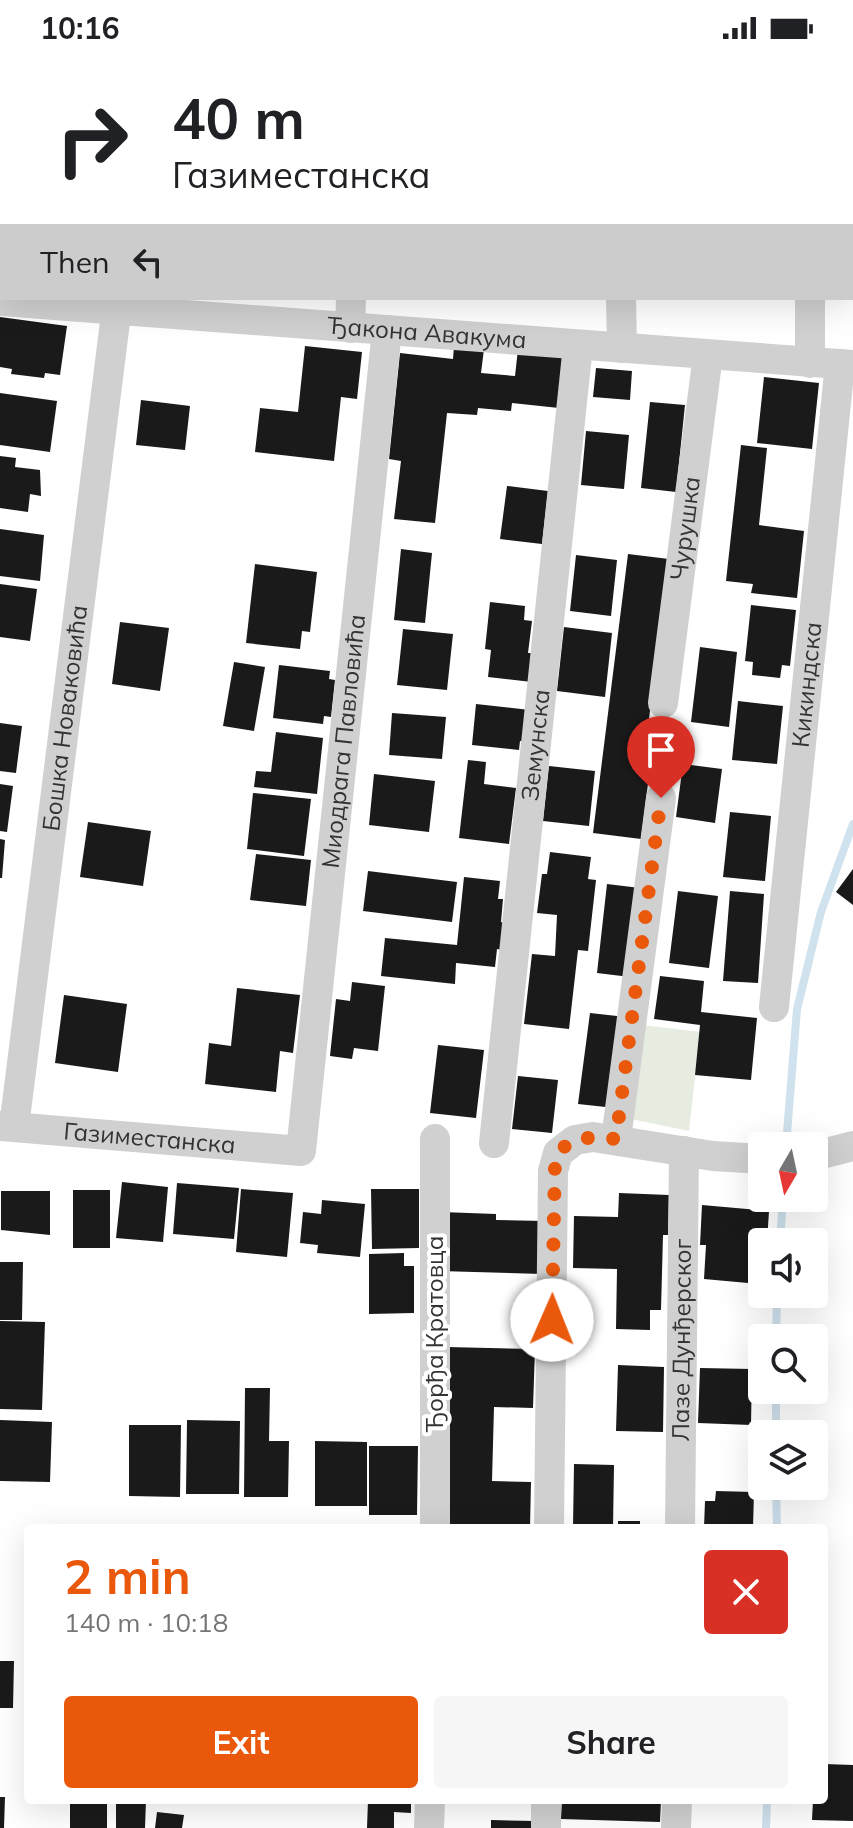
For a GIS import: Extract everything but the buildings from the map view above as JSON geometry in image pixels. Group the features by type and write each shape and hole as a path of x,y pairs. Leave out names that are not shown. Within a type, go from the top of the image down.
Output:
{"street":[{"path":"621,300 622,348"},
{"name":"Кикиндска","path":"774,1007 834,364 811,300"},
{"name":"Ђакона Авакума","path":"0,301 351,313 387,330 834,364"},
{"name":"Бошка Новаковића","path":"7,1127 118,304"},
{"name":"Миодрага Павловића","path":"301,1151 387,330"},
{"name":"Земунска","path":"494,1143 578,345"},
{"name":"Чурушка","path":"663,703 708,355"},
{"path":"616,1139 661,798"},
{"name":"Газиместанска","path":"7,1127 301,1151"},
{"path":"549,1524 553,1171 563,1146 593,1137 748,1158"},
{"name":"Ђорђа Кратовца","path":"435,1139 435,1524"},
{"path":"828,1152 853,1146"},
{"name":"Лазе Дунђерског","path":"680,1524 684,1151"},
{"path":"429,1828 430,1804"},
{"path":"546,1804 546,1828"},
{"path":"676,1828 677,1804"}],"shaded area":[{"path":"642,1025 700,1032 689,1131 631,1119"}],"waterway":[{"path":"787,1132 797,1009 821,912 853,824"},
{"path":"781,1228 782,1212"},
{"path":"776,1324 777,1308"},
{"path":"776,1404 776,1420"},
{"path":"776,1500 777,1524"},
{"path":"766,1828 767,1804"}],"route":[{"path":"552,1320 555,1161 563,1146 575,1140 593,1137 616,1139 661,798"}]}
